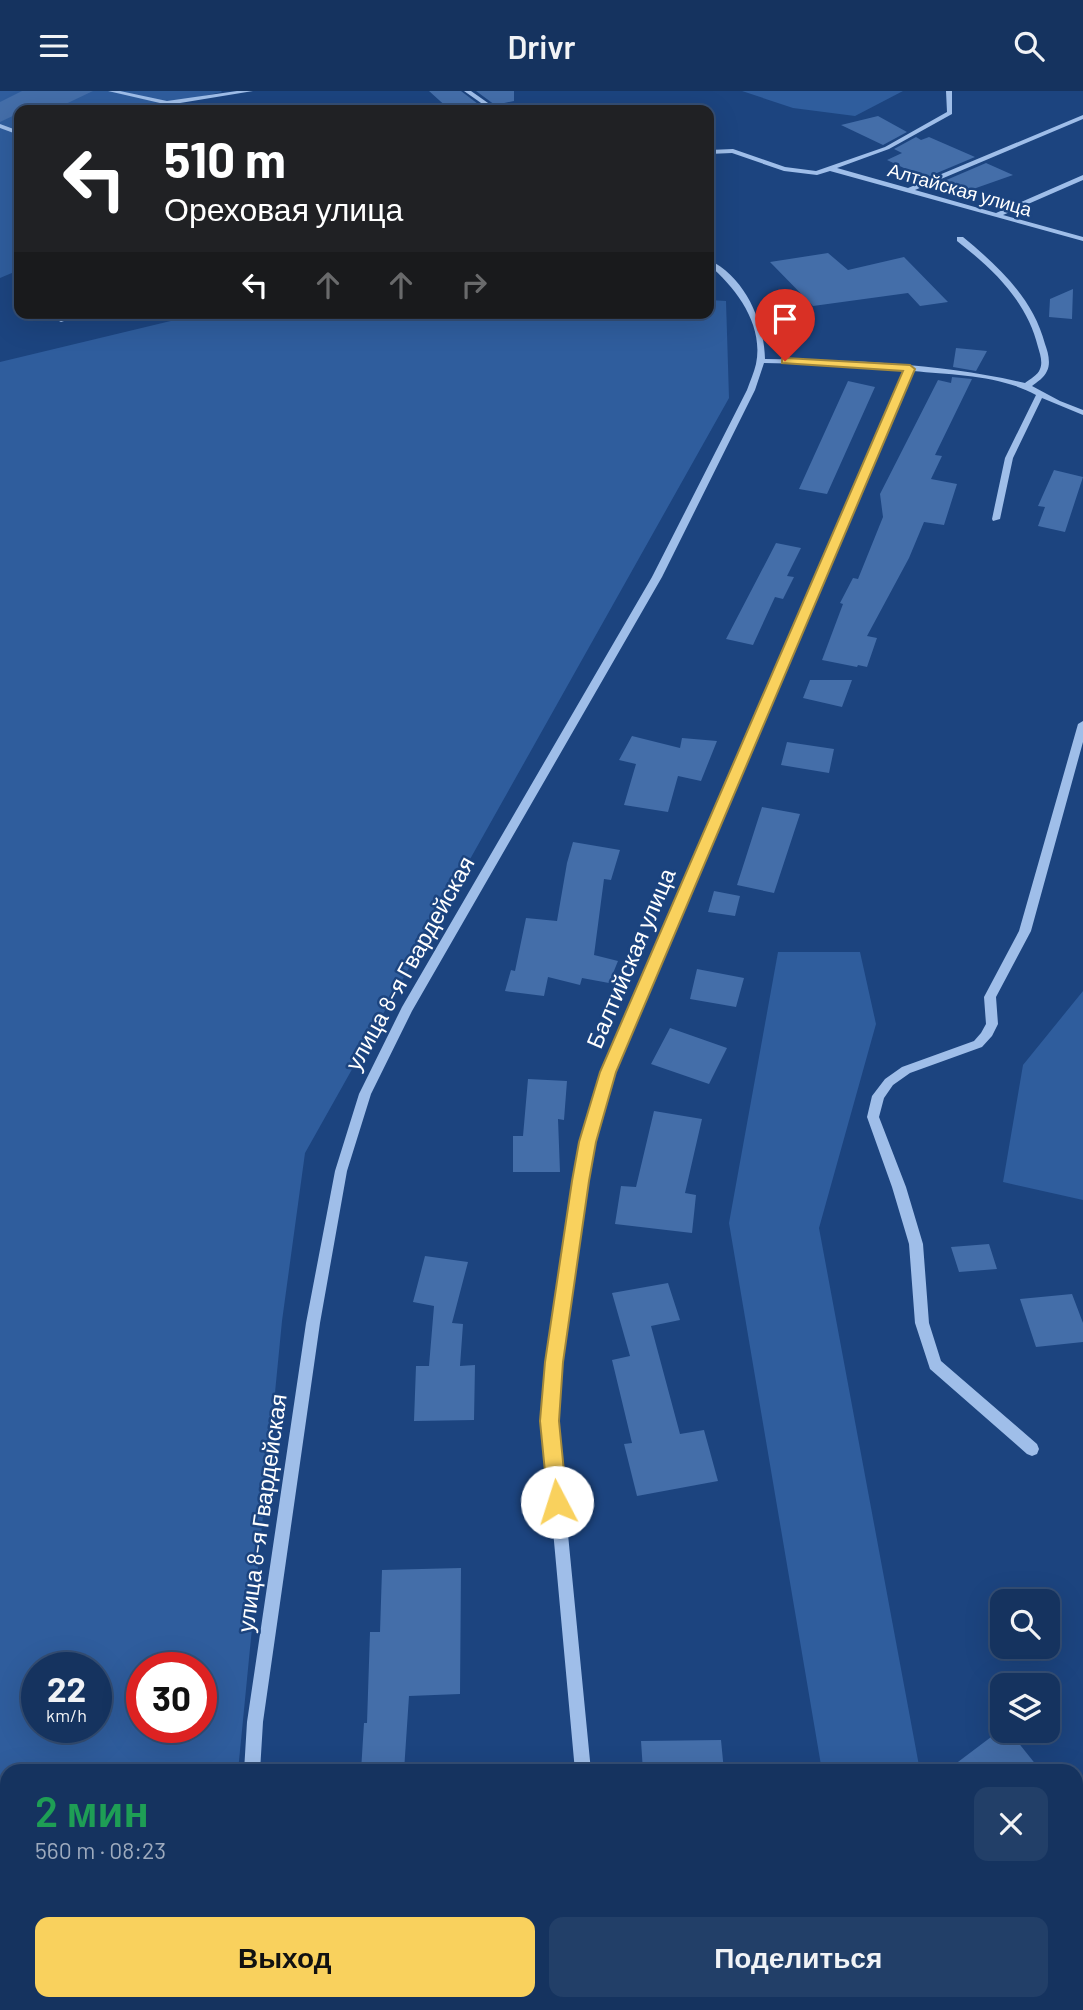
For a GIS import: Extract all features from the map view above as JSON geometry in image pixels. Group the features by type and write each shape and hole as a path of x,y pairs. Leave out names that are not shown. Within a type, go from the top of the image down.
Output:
{"street":[{"path":"111,91 167,103"},
{"path":"201,91 215,97"},
{"path":"161,105 250,91"},
{"path":"467,91 488,105"},
{"path":"714,152 733,151 769,164 817,173 887,148 950,113 949,91"},
{"path":"907,191 1083,117"},
{"name":"Алтайская улица","path":"828,168 1083,239"},
{"path":"996,215 1083,177"},
{"path":"960,239 1004,277 1024,304 1041,342 1045,362 1043,373 1026,386"},
{"path":"714,266 740,289 753,309 761,361 847,363 984,376 1026,386 1083,414"},
{"name":"улица 8-я Гвардейская","path":"253,1764 256,1722 313,1323 341,1171 365,1094 406,1010 657,577 751,390 761,361"},
{"name":"Балтийская улица","path":"582,1764 550,1421 554,1362 588,1142 608,1072 910,369"},
{"path":"996,519 1009,458 1040,394"},
{"path":"1032,1449 935,1365 922,1323 916,1244 899,1187 873,1117 878,1096 889,1082 906,1070 978,1044 986,1036 992,1024 990,997 1025,931 1083,724"}],"shaded area":[{"path":"0,91 222,92 162,105 14,105 14,272 0,278"},
{"path":"742,91 903,91 855,116 793,108"},
{"path":"714,300 726,301 729,398 305,1153 282,1321 239,1764 0,1764 0,362 179,319 714,319"},
{"path":"778,952 860,952 876,1024 819,1228 919,1764 821,1764 729,1223"},
{"path":"1083,991 1083,1200 1003,1182 1023,1065"}],"building":[{"path":"22,91 93,91 64,105 14,105 14,115 0,122 0,102"},
{"path":"429,91 461,91 479,105 444,105"},
{"path":"476,91 514,91 514,101 495,105"},
{"path":"878,116 907,132 883,145 841,125"},
{"path":"916,137 921,140 929,137 975,157 925,178 887,160 902,153 894,149"},
{"path":"986,163 1013,175 959,194 937,184"},
{"path":"828,253 848,270 904,257 948,302 920,306 908,293 813,306 770,262"},
{"path":"1073,289 1072,319 1049,317 1050,299"},
{"path":"956,348 987,351 976,371 953,367"},
{"path":"952,377 972,379 935,455 942,456 931,479 957,484 944,525 924,522 909,558 867,636 877,638 867,667 822,660 843,604 840,603 853,578 858,579 883,517 880,494 938,380 951,383"},
{"path":"848,381 875,387 827,494 799,489"},
{"path":"1054,470 1083,477 1065,532 1038,526 1045,507 1038,506"},
{"path":"776,543 801,548 787,576 794,577 783,599 775,597 753,645 726,639"},
{"path":"810,680 852,680 842,707 803,698"},
{"path":"632,736 680,748 682,738 717,741 701,781 678,776 668,812 624,805 636,764 619,760"},
{"path":"787,742 834,749 829,773 781,765"},
{"path":"762,807 800,814 774,893 737,885"},
{"path":"573,842 620,850 611,880 604,879 594,955 618,961 609,983 582,978 580,985 548,977 544,996 505,991 511,970 515,971 526,918 557,921"},
{"path":"714,891 740,896 735,916 708,912"},
{"path":"697,969 744,978 736,1007 690,999"},
{"path":"670,1028 727,1048 709,1084 651,1064"},
{"path":"528,1079 567,1081 564,1120 558,1119 560,1172 513,1172 513,1136 523,1136"},
{"path":"654,1111 702,1119 685,1193 696,1195 692,1233 615,1224 621,1186 636,1187"},
{"path":"989,1244 997,1269 959,1272 951,1247"},
{"path":"425,1256 468,1262 452,1323 463,1324 460,1366 475,1365 474,1420 414,1421 416,1366 429,1366 434,1306 413,1302"},
{"path":"668,1283 680,1320 651,1326 680,1434 704,1430 718,1481 637,1496 624,1444 632,1443 612,1360 630,1356 612,1293"},
{"path":"1072,1294 1083,1323 1083,1342 1036,1347 1020,1299"},
{"path":"461,1568 460,1694 409,1696 404,1764 361,1764 364,1723 367,1723 370,1632 380,1632 382,1570"},
{"path":"990,1738 990,1743 1019,1743 1035,1764 955,1764"},
{"path":"721,1740 723,1764 643,1764 641,1741"}],"route":[{"path":"557,1502 550,1421 554,1362 580,1181 608,1072 910,369 860,363 785,361"}]}
